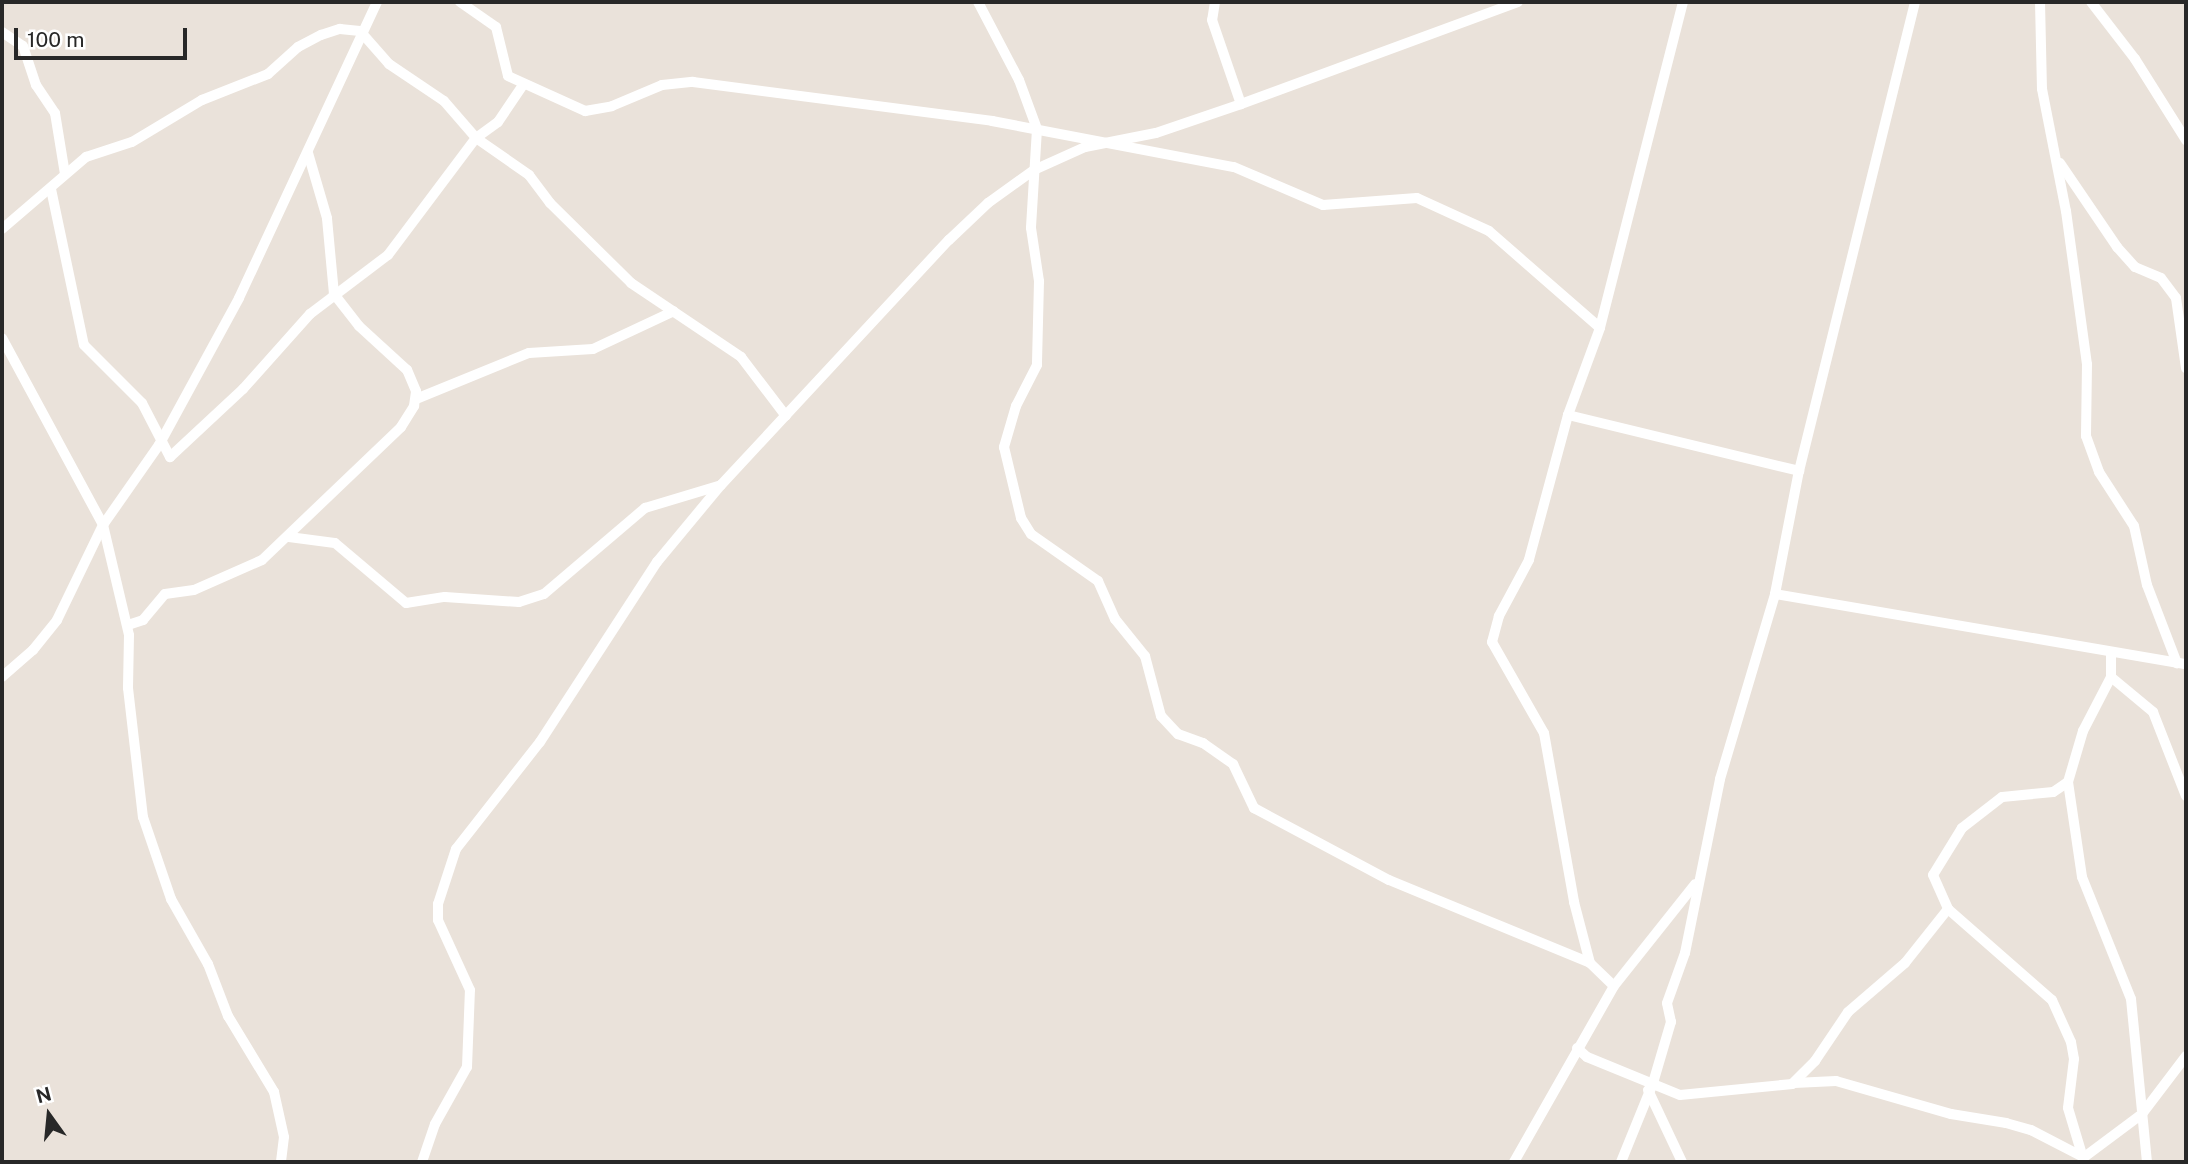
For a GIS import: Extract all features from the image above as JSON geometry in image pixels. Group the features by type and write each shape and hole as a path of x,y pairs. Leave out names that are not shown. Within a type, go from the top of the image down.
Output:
{"street":[{"path":"2,677 33,650 57,620 103,525 159,445 239,298 360,31 377,2"},
{"path":"460,2 496,27 508,76 584,111 612,106 681,82 1037,128 1243,170 1315,204 1406,197 1437,205 1489,231 1600,328"},
{"path":"978,2 1019,80 1037,128 1031,228 1039,281 1037,365 1016,406 1004,447 1012,495 1026,526 1098,581 1115,619 1144,656 1161,716 1178,734 1203,743 1233,764 1254,808 1389,880 1590,963 1614,986"},
{"path":"1215,2 1212,20 1241,104"},
{"path":"422,1162 435,1124 467,1067 470,990 438,920 438,904 456,849 540,742 657,562 721,485 949,240 988,203 1034,170 1059,157 1156,132 1241,104 1518,2"},
{"path":"1590,963 1574,902 1544,733 1492,642 1499,616 1530,560 1569,415 1600,328 1683,2"},
{"path":"1621,1162 1671,1022 1667,1003 1685,953 1696,882 1733,727 1775,594 1799,471 1915,2"},
{"path":"2040,2 2042,89 2057,158 2087,364 2086,436 2099,472 2134,526 2147,585 2182,663"},
{"path":"2091,2 2182,124 2186,140"},
{"path":"2,229 86,157 132,142 202,100 268,74 298,47 321,35 340,29 360,31 389,64 444,101 475,138 529,175 605,260 741,357 786,416"},
{"path":"2,32 23,46 36,85 55,113 65,174"},
{"path":"51,189 84,345 142,403 159,445 170,457 334,294 388,255 475,138 498,122 523,85"},
{"path":"307,153 327,218 334,294 359,326 407,370 416,400"},
{"path":"2057,158 2117,247 2135,267 2161,278 2176,298 2186,369"},
{"path":"128,625 142,621 165,594 194,590 251,566 289,537 401,427 416,400 529,353 593,349 674,311"},
{"path":"2,338 103,525 128,625 128,688 144,817 172,899 208,964 228,1016 274,1091 284,1137 281,1162"},
{"path":"1569,415 1799,471"},
{"path":"289,537 335,543 406,603 445,597 519,602 544,594 645,509 721,485"},
{"path":"1775,594 2182,663"},
{"path":"2111,652 2111,677 2083,731 2068,782 2082,877 2131,999 2147,1162"},
{"path":"2111,677 2153,712 2186,796"},
{"path":"2068,782 2053,792 2002,797 1962,828 1933,875 1948,909 2052,1000 2071,1042 2074,1059 2068,1108 2085,1160"},
{"path":"1514,1162 1541,1121 1577,1048 1614,986 1696,882"},
{"path":"1792,1084 1815,1061 1848,1012 1905,963 1948,909"},
{"path":"1577,1048 1587,1057 1650,1087 1680,1095 1792,1084 1816,1078 1836,1081 1951,1114 2031,1130 2085,1160"},
{"path":"2085,1160 2142,1114 2186,1056"},
{"path":"1650,1087 1682,1162"}]}
